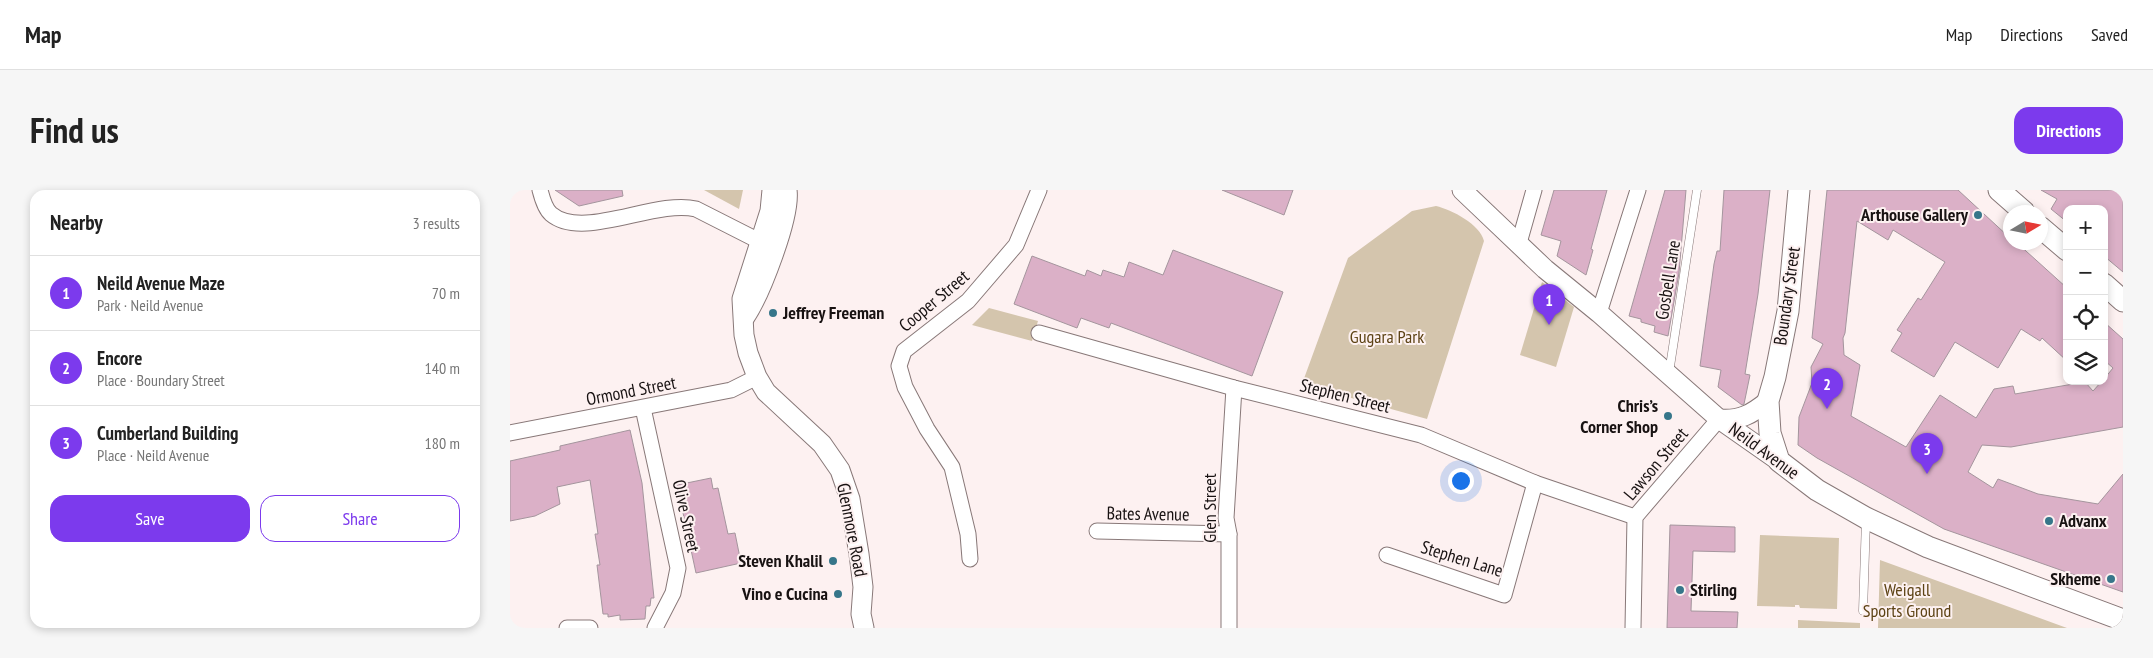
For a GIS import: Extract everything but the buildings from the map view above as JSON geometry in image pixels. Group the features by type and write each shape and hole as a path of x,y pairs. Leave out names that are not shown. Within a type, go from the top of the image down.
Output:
{"main road":[{"name":"Boundary Street","path":"1779,461 1770,434 1768,401 1775,377 1788,311 1799,190"},
{"path":"1999,190 2016,205"},
{"path":"2048,234 2063,247"},
{"path":"2108,288 2123,301"},
{"name":"Neild Avenue","path":"1779,461 1817,490 1866,518 1928,548 2123,620"}],"street":[{"path":"540,190 543,201 551,214 565,221 580,223 597,222 651,210 686,206 696,209 761,242"},
{"name":"Glenmore Road","path":"772,190 770,211 742,299 745,317 744,335 748,353 757,377 766,392 822,444 840,470 850,499 864,597 861,614 864,628"},
{"name":"Glenmore Road","path":"745,317 754,303 787,212 787,190"},
{"name":"Cooper Street","path":"970,559 968,534 952,467 922,419 905,387 900,366 904,350 968,301 1016,245 1039,190"},
{"name":"Neild Avenue","path":"1462,190 1519,242 1545,269 1599,313 1719,419 1779,461"},
{"path":"1519,242 1534,190"},
{"path":"1599,313 1638,190"},
{"name":"Stephen Street","path":"1039,333 1234,388 1421,435 1535,483 1636,517"},
{"name":"Ormond Street","path":"510,433 731,390 757,377"},
{"name":"Glen Street","path":"1229,628 1229,534 1226,518 1234,388"},
{"path":"1719,419 1732,420 1746,417 1768,401"},
{"name":"Olive Street","path":"644,408 678,568 672,593 655,628"},
{"name":"Lawson Street","path":"1633,628 1636,517 1719,419"},
{"name":"Stephen Lane","path":"1387,555 1504,595 1535,483"},
{"name":"Bates Avenue","path":"1097,531 1229,534"},
{"name":"Glenmore Road","path":"864,597 873,613 875,628"},
{"path":"567,628 590,628"}],"lane":[{"name":"Gosbell Lane","path":"1669,374 1697,190"},
{"path":"1863,611 1866,518"}],"green space":[{"path":"704,190 743,190 739,209"},
{"name":"Gugara Park","path":"1436,206 1457,214 1471,224 1477,229 1484,241 1427,419 1391,409 1382,403 1376,405 1302,384 1348,258 1412,211"},
{"path":"1542,282 1574,307 1556,367 1520,355"},
{"path":"989,308 1038,321 1032,341 972,325"},
{"path":"1760,535 1839,538 1837,609 1800,608 1799,605 1795,605 1795,607 1757,606"},
{"name":"Weigall Sports Ground","path":"1880,560 2067,628 1878,628"},
{"path":"1798,620 1860,623 1860,628 1798,628"}],"place":[{"name":"Arthouse Gallery","path":"1978,215"},
{"name":"Jeffrey Freeman","path":"773,313"},
{"name":"Neild Avenue Maze","path":"1549,325"},
{"name":"Encore","path":"1827,409"},
{"name":"Chris’s Corner Shop","path":"1668,416"},
{"name":"Cumberland Building","path":"1927,474"},
{"name":"Advanx","path":"2049,521"},
{"name":"Steven Khalil","path":"833,561"},
{"name":"Skheme","path":"2111,579"},
{"name":"Stirling","path":"1680,590"},
{"name":"Vino e Cucina","path":"838,594"}]}
